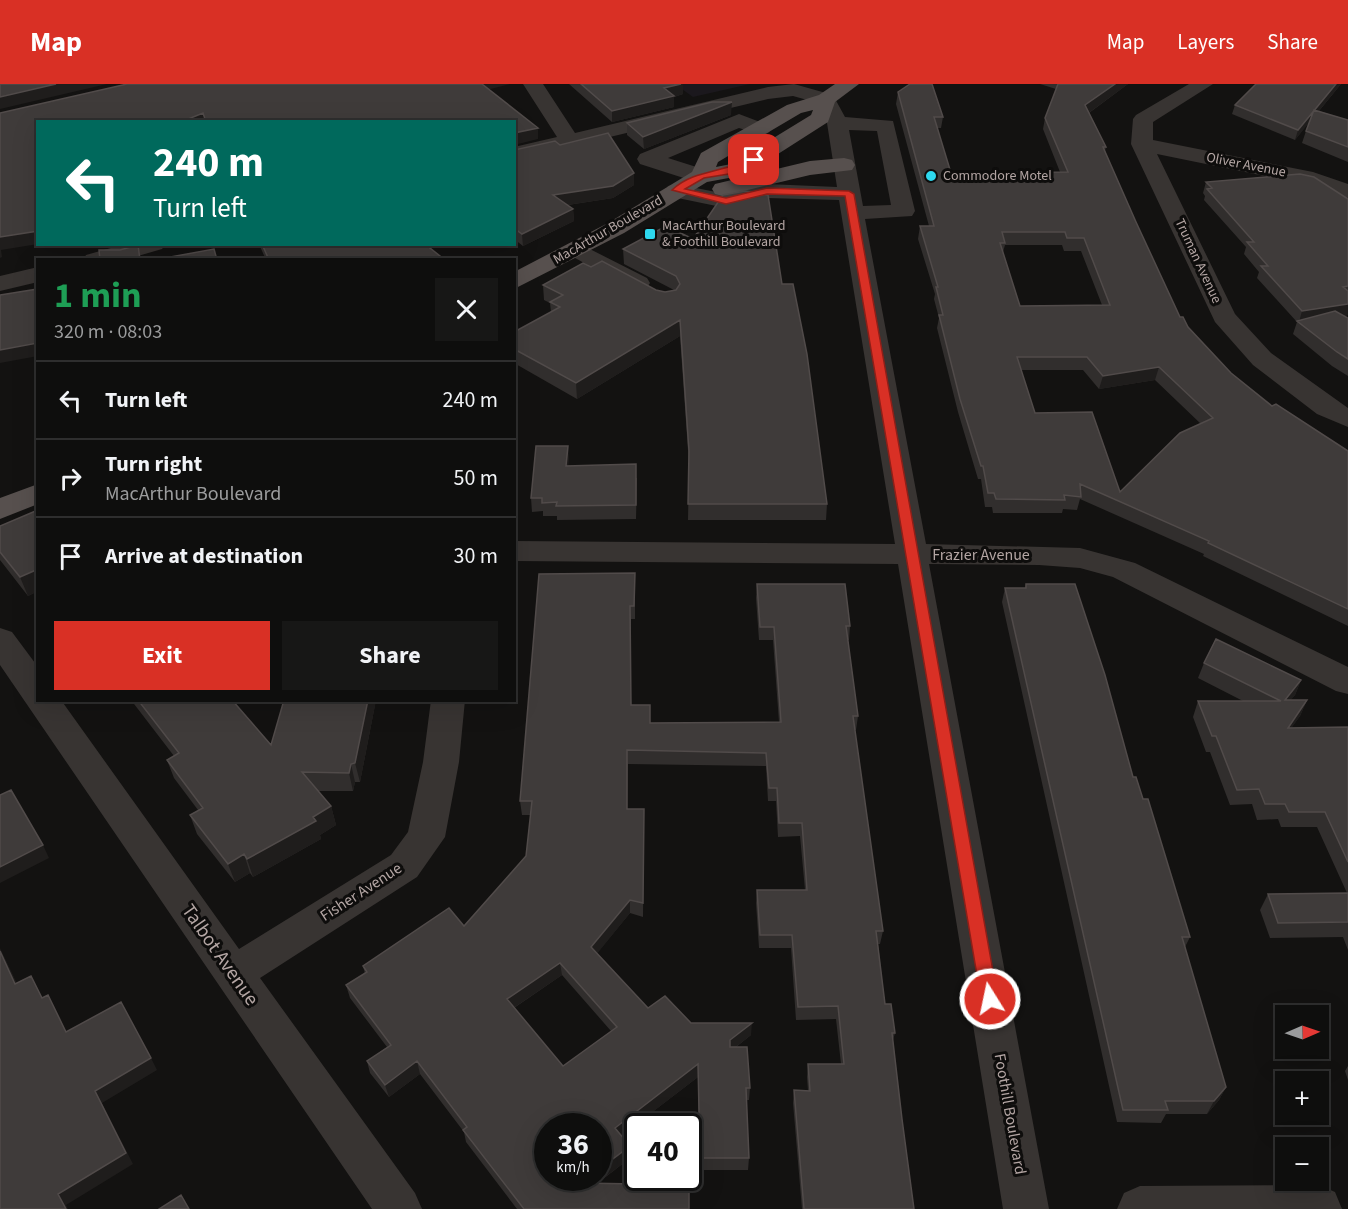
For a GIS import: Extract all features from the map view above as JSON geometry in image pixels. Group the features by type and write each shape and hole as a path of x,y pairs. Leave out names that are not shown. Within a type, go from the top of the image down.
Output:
{"main road":[{"name":"MacArthur Boulevard","path":"516,281 576,249 701,176 737,170 747,164 821,118 823,96 794,109 709,158 701,176"},
{"path":"0,508 36,494"}],"street":[{"path":"532,84 569,140"},
{"path":"724,84 743,99"},
{"path":"1142,144 1143,119 1203,84"},
{"path":"516,153 743,99 823,96 886,125 904,212 848,190 767,191 726,201 676,190"},
{"name":"Foothill Boulevard","path":"823,96 848,190 1026,1209"},
{"path":"701,176 648,159 739,120 760,129"},
{"name":"Oliver Avenue","path":"1142,144 1312,178 1348,191"},
{"name":"Truman Avenue","path":"1142,144 1224,317 1262,358 1327,408 1348,419"},
{"path":"102,258 147,246"},
{"path":"576,249 656,293"},
{"path":"0,284 36,275"},
{"name":"Frazier Avenue","path":"516,551 912,554 1080,558 1124,570 1348,682"},
{"path":"0,640 36,690"},
{"name":"Talbot Avenue","path":"43,702 399,1209"},
{"name":"Fisher Avenue","path":"233,974 404,866 426,837 441,762 448,702"},
{"path":"1140,1209 1319,1208"}],"shaded area":[{"path":"675,84 750,84 693,97"}],"building":[{"path":"0,84 56,84 0,97"},
{"path":"127,84 482,84 538,128 516,133 516,120 205,120 203,113 186,120 36,120 36,231 0,237 0,113"},
{"path":"581,84 681,84 664,88 674,96 612,111"},
{"path":"910,84 932,84 943,117 934,117 951,173 1068,172 1045,118 1058,84 1115,84 1085,105 1106,147 1103,147 1180,317 1183,317 1188,327 1231,373 1272,406 1276,404 1348,451 1348,609 1208,543 1209,541 1080,484 1081,497 1064,495 1065,500 996,499 994,493 988,493 983,466 981,466 960,399 939,315 943,315 936,287 938,287 920,226 934,226 898,92","holes":["1002,232 1065,232 1067,238 1084,238 1110,305 1020,306 1000,243 1005,243","1017,357 1087,357 1103,376 1159,367 1213,418 1180,433 1120,492 1092,412 1035,413"]},
{"path":"1256,84 1336,84 1298,130 1235,105"},
{"path":"712,102 732,102 643,137 627,123"},
{"path":"1314,110 1348,120 1348,147 1306,131"},
{"path":"608,133 634,173 613,186 553,195 573,209 522,234 516,230 516,150 555,141 560,145"},
{"path":"1300,174 1314,177 1348,199 1348,286 1343,287 1348,291 1348,304 1302,311 1261,266 1268,266 1247,242 1254,242 1207,189 1212,188 1206,182"},
{"path":"745,191 768,195 782,284 793,284 807,354 827,504 688,504 689,451 680,320 576,383 516,350 516,331 560,307 550,302 563,295 543,285 583,263 591,267 602,261 656,290 665,292 676,290 680,284 676,276 623,249 666,226 693,239 723,195"},
{"path":"138,246 140,258 100,258 99,250 120,250"},
{"path":"263,246 428,246 442,258 268,258"},
{"path":"214,249 216,258 165,258"},
{"path":"36,289 36,343 0,350 0,295"},
{"path":"1335,311 1348,318 1348,359 1297,321"},
{"path":"536,446 568,446 566,466 636,464 636,505 556,506 557,502 542,503 542,498 531,498"},
{"path":"36,511 36,570 20,577 0,552 0,526"},
{"path":"635,573 634,606 630,606 631,705 650,705 650,723 781,722 774,627 760,627 757,584 845,584 850,626 846,626 858,716 853,716 883,931 876,931 885,1004 891,1004 895,1033 892,1033 914,1209 804,1209 794,1090 810,1091 808,1064 844,1064 838,1006 798,1007 792,935 760,935 757,890 807,890 802,823 779,823 777,788 769,788 766,753 627,750 627,809 644,809 643,903 630,900 591,947 648,1008 665,996 691,1023 752,1023 730,1040 730,1047 747,1047 750,1088 746,1088 749,1158 702,1158 702,1113 699,1113 698,1064 634,1113 624,1113 624,1121 615,1128 624,1139 624,1150 612,1160 612,1113 534,1113 534,1191 612,1191 612,1184 624,1184 624,1191 689,1191 689,1209 524,1209 463,1130 467,1127 417,1061 385,1085 367,1061 391,1045 346,985 367,972 363,966 449,908 464,926 526,856 532,801 520,801 539,574","holes":["560,963 617,1027 563,1066 507,999"]},
{"path":"1026,584 1075,584 1105,675 1133,777 1136,777 1143,799 1148,799 1190,937 1182,937 1226,1087 1214,1101 1165,1101 1168,1110 1123,1110 1005,588 1026,588"},
{"path":"1216,639 1301,680 1285,700 1307,700 1288,728 1348,727 1348,862 1325,812 1289,812 1285,804 1265,804 1259,789 1237,790 1216,736 1212,736 1198,701 1281,701 1204,663"},
{"path":"140,702 234,702 271,745 283,702 368,702 355,763 351,764 349,773 302,772 331,806 313,817 316,821 247,859 244,854 228,864 190,815 203,808 167,760 179,753"},
{"path":"11,790 43,845 0,867 0,795"},
{"path":"1348,893 1348,922 1278,923 1268,894"},
{"path":"0,951 15,984 31,976 42,998 48,995 66,1032 121,1002 151,1058 95,1091 126,1153 58,1194 66,1209 0,1209"},
{"path":"181,1195 189,1209 159,1209"}],"place":[{"name":"Commodore Motel","path":"931,176"},
{"name":"MacArthur Boulevard & Foothill Boulevard","path":"650,234"}],"route":[{"path":"754,160 737,170 701,176 676,190 726,201 767,191 849,194 990,999"}]}
